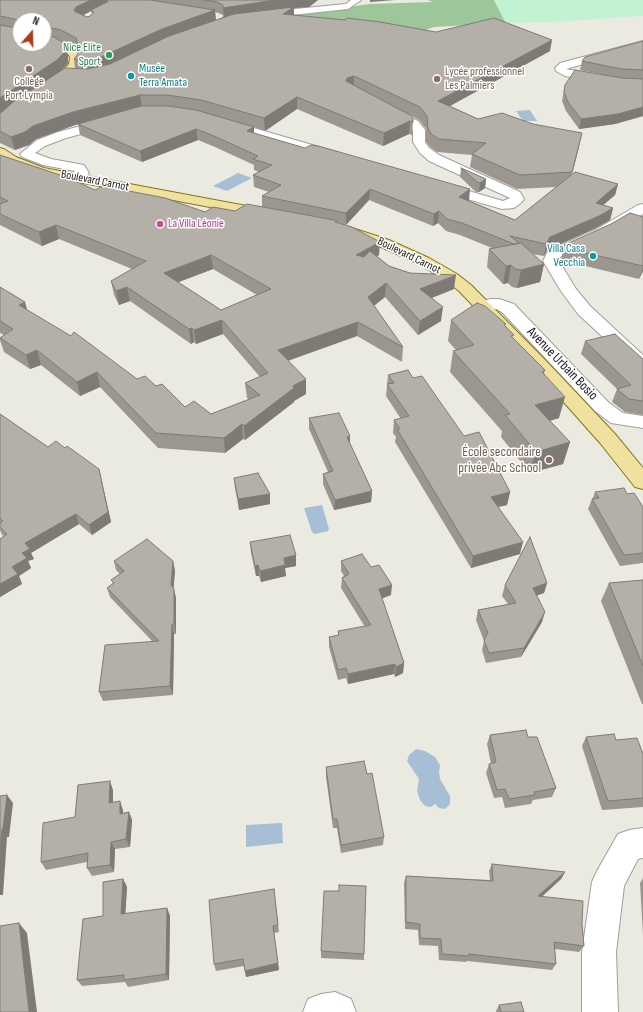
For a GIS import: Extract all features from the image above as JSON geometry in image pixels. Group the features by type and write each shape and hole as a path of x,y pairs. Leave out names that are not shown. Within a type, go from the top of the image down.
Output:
{"main road":[{"path":"0,120 10,111 65,75 74,65 75,58 73,53 52,43"},
{"name":"Boulevard Carnot","path":"4,158 41,171 281,216"},
{"name":"Boulevard Carnot","path":"337,228 384,242 424,261 451,277 483,306 543,368 608,439 643,482"}],"street":[{"path":"253,17 348,6 357,0"},
{"path":"643,44 564,65 560,68 566,73 620,83 643,84"},
{"path":"65,75 79,76"},
{"path":"373,102 414,124 418,130 419,142 424,150 434,158 515,194 517,200 509,205 502,205 429,183"},
{"path":"77,178 82,173 82,170 79,168 48,162 26,154 42,143 62,135 119,119"},
{"path":"212,120 346,159"},
{"path":"643,208 602,232 553,254 551,260 569,291 584,310 643,364"},
{"name":"Avenue Urbain Bosio","path":"483,306 499,304 508,308 602,407 618,419 643,422"},
{"path":"600,1012 599,952 608,882 629,845 643,843"},
{"path":"321,1012 335,1010 338,1012"}],"green space":[{"path":"427,0 494,0 506,23 434,27 428,29 410,41 259,18 371,4 433,2"},
{"path":"494,0 643,0 643,16 551,22 506,23"}],"water":[{"path":"530,110 537,121 523,121 516,111"},
{"path":"238,173 252,178 227,191 213,186"},
{"path":"322,505 329,529 328,531 315,534 312,532 304,508"},
{"path":"416,749 425,751 435,757 440,765 440,779 450,796 450,804 445,809 439,808 435,804 431,807 425,806 420,800 417,791 419,779 407,761 409,755"},
{"path":"282,823 283,843 246,847 246,825"}],"building":[{"path":"0,0 91,0 76,7 74,11 87,17 94,12 91,10 111,0 150,0 215,10 162,29 101,57 88,60 74,59 78,54 79,47 76,38 61,30 52,28 52,12 12,12 12,19 0,16"},
{"path":"204,0 275,0 223,8 223,5 217,2"},
{"path":"294,7 283,14 345,20 347,18 436,32 494,18 552,40 438,101 478,119 502,113 533,124 582,133 572,172 520,175 472,154 486,143 439,139 431,134 428,128 427,116 420,107 354,76 347,78 346,81 410,115 413,118 413,122 410,121 384,133 297,97 264,118 201,100 167,95 140,95 73,112 33,126 25,132 11,137 0,131 0,113 13,102 65,68 88,69 110,64 169,36 234,14"},
{"path":"0,25 12,27 12,52 52,52 52,36 65,44 65,52 57,60 0,98"},
{"path":"643,41 643,70 622,69 582,61 585,57"},
{"path":"575,70 622,78 643,79 643,107 618,114 581,119 568,102 564,92 565,85"},
{"path":"141,106 168,106 196,110 254,127 247,131 305,148 311,145 318,146 470,189 459,197 515,220 575,172 618,184 596,203 613,208 599,216 550,237 546,244 510,236 519,243 514,244 462,223 447,219 439,211 434,214 370,189 346,213 262,196 281,185 253,175 272,165 253,159 258,156 196,129 140,151 78,124"},
{"path":"0,155 66,177 95,190 103,186 165,198 205,212 213,207 235,211 247,204 334,220 337,221 335,222 352,227 380,242 356,255 364,257 370,251 389,266 410,273 456,275 420,289 443,307 420,321 386,283 368,297 403,347 358,322 278,350 306,379 293,386 294,388 244,426 242,424 224,438 156,433 97,372 77,382 37,350 26,355 0,338 13,329 0,321 0,287 25,302 19,305 71,336 74,332 137,379 145,376 156,386 162,384 185,407 194,401 211,414 260,395 245,383 268,373 222,320 194,330 192,328 189,329 127,287 116,291 111,281 146,261 56,225 39,232 0,214 0,204 8,201 0,197","holes":["211,255 271,289 221,310 164,273"]},
{"path":"461,168 486,179 480,183 477,182"},
{"path":"630,213 643,217 643,266 564,248 564,245 611,224"},
{"path":"521,243 544,264 521,270 515,269 511,265 506,266 489,249"},
{"path":"477,303 485,306 506,324 504,325 514,335 511,336 545,370 542,372 565,397 535,405 570,442 536,452 505,415 510,414 453,351 474,345 451,320"},
{"path":"615,334 643,359 643,401 629,399 617,389 631,385 585,341"},
{"path":"408,370 413,378 422,376 464,436 479,432 510,492 491,497 523,542 473,556 397,429 400,429 394,420 409,416 387,384 394,383 388,375"},
{"path":"339,413 350,436 347,437 372,491 335,500 323,474 333,471 309,418"},
{"path":"0,414 48,447 56,441 65,448 67,446 99,469 108,512 89,525 76,514 25,543 30,549 22,553 27,558 12,567 18,574 0,584 0,539 7,534 0,527 0,523 3,521 0,519"},
{"path":"258,473 270,494 238,499 234,478"},
{"path":"624,488 627,494 634,493 643,507 643,553 624,555 592,499 599,498 595,492"},
{"path":"290,535 296,555 284,558 285,565 260,571 258,565 255,566 250,542"},
{"path":"530,537 547,583 533,588 545,612 524,648 489,653 484,640 488,633 478,610 516,603 505,585"},
{"path":"147,539 173,561 171,585 174,589 174,624 172,624 170,686 99,692 105,645 159,641 107,588 114,583 111,580 124,571 114,561"},
{"path":"362,554 371,567 379,565 392,585 379,589 404,663 396,667 395,664 348,674 346,668 338,670 329,637 339,635 338,631 371,625 342,578 349,574 341,561"},
{"path":"643,580 643,666 609,583"},
{"path":"526,730 528,737 537,737 556,788 534,792 535,795 509,799 505,789 497,790 489,764 496,762 490,735"},
{"path":"614,734 616,740 637,738 643,754 643,798 608,801 586,737"},
{"path":"364,761 367,774 372,773 384,837 341,845 337,819 333,819 326,767"},
{"path":"110,781 109,803 120,801 120,814 129,812 126,839 111,842 110,865 87,868 88,853 41,862 43,823 75,817 78,785"},
{"path":"7,795 3,829 0,847 0,796"},
{"path":"492,864 565,872 538,896 583,901 582,924 584,946 554,942 556,964 469,954 469,956 442,954 441,939 420,938 420,924 406,922 406,876 493,881"},
{"path":"123,879 121,914 167,908 166,974 124,980 124,975 77,980 83,919 103,916 103,882"},
{"path":"339,885 366,886 364,954 321,951 324,891 339,891"},
{"path":"274,889 278,925 273,926 278,963 245,971 243,959 214,964 209,900"},
{"path":"19,923 29,1012 0,1012 0,926"},
{"path":"521,1002 524,1012 501,1012 499,1005"}],"place":[{"name":"Nice Elite Sport","path":"109,55"},
{"name":"Collège Port Lympia","path":"29,69"},
{"name":"Musée Terra Amata","path":"131,76"},
{"name":"Lycée professionnel Les Palmiers","path":"437,79"},
{"name":"La Villa Léonie","path":"160,224"},
{"name":"Villa Casa Vecchia","path":"593,256"},
{"name":"École secondaire privée Abc School","path":"549,460"}]}
